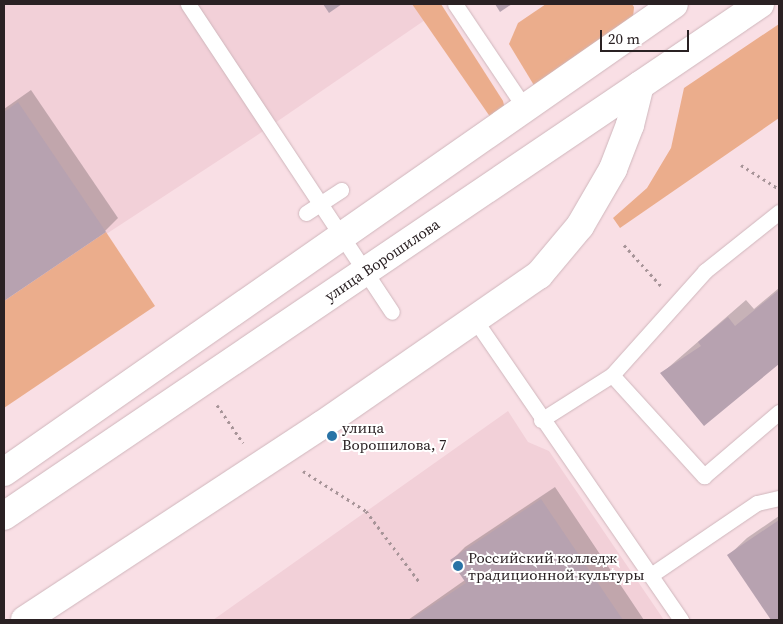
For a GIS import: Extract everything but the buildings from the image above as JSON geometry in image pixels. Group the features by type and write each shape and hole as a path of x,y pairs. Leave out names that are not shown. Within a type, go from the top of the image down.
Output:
{"street":[{"name":"улица Ворошилова","path":"4,516 760,4"},
{"path":"4,472 525,108 661,7"},
{"path":"31,619 322,425 539,275 580,226 613,169 630,125 640,85"}],"lane":[{"path":"188,4 392,312"},
{"path":"456,4 525,108"},
{"path":"306,213 341,190"},
{"path":"541,420 612,375 705,271 779,212"},
{"path":"475,320 541,420 681,620"},
{"path":"612,375 704,476 779,412"},
{"path":"651,575 757,504 779,498"}],"path":[{"path":"741,165 779,189"},
{"path":"624,245 676,304"},
{"path":"214,401 249,452"},
{"path":"294,466 366,511 420,583"}],"shaded area":[{"path":"4,4 414,4 425,20 256,136 4,301"},
{"path":"412,4 441,4 503,101 505,109 493,121"},
{"path":"546,4 632,4 634,7 633,18 535,87 509,44 518,23"},
{"path":"779,24 779,118 620,228 613,218 647,188 671,148 684,88"},
{"path":"106,232 155,306 4,408 4,301"},
{"name":"Российский колледж традиционной культуры","path":"508,411 528,442 549,451 664,620 213,620"}],"place":[{"name":"улица Ворошилова, 7","path":"332,436"},
{"name":"Российский колледж традиционной культуры","path":"458,566"}]}
